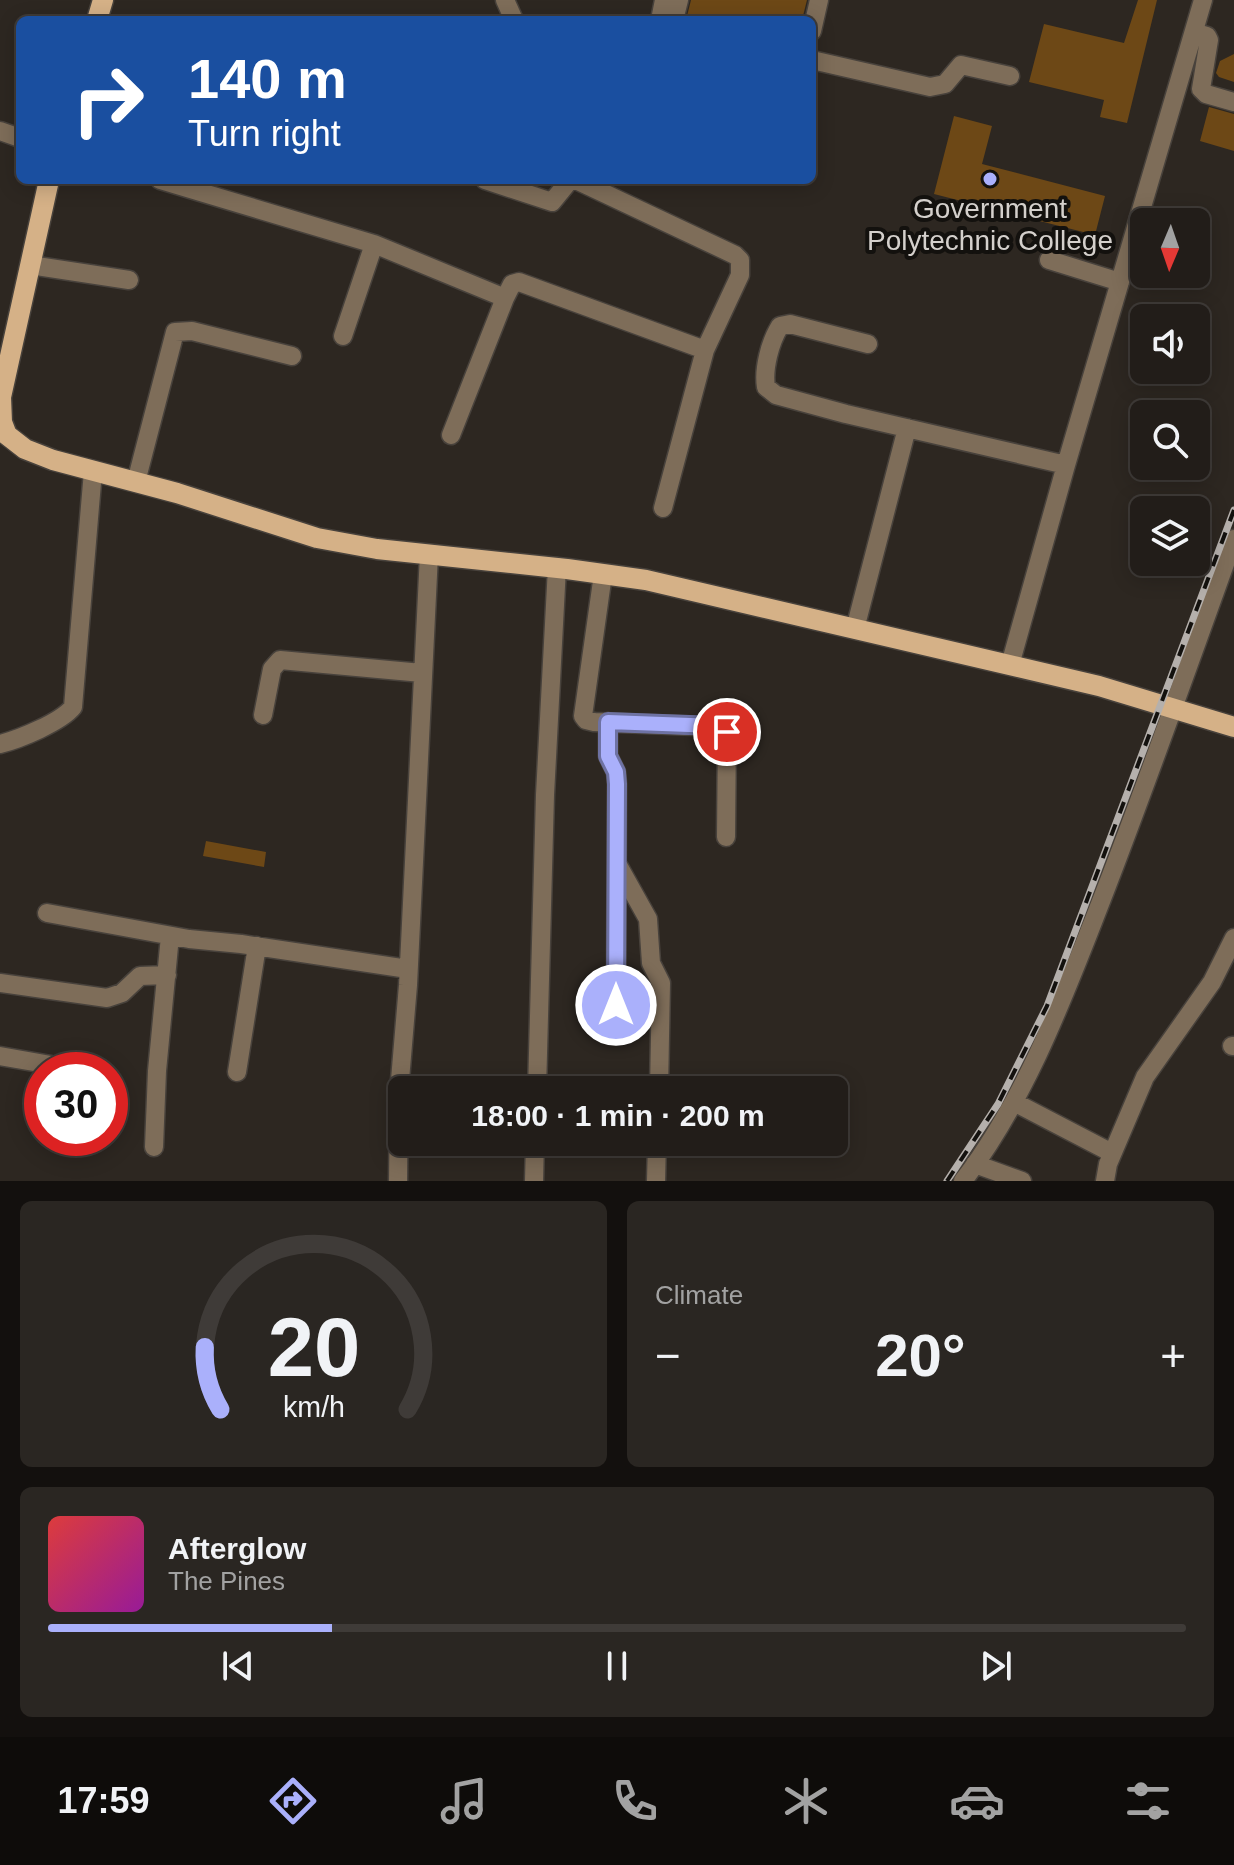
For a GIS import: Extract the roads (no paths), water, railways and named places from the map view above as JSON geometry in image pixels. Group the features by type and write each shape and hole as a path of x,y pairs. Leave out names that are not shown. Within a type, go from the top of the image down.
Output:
{"main road":[{"path":"48,184 1,397 4,439 25,449 317,538 377,549 557,567 646,580 1099,686 1234,727"}],"street":[{"path":"1010,665 1203,0"},
{"path":"1194,32 1207,36 1209,40 1201,89 1206,94 1234,102"},
{"path":"816,61 930,87 945,84 961,65 1010,76"},
{"path":"173,184 374,244 505,298"},
{"path":"497,184 552,202 569,184"},
{"path":"582,184 740,260 740,275 705,350 663,508"},
{"path":"343,336 374,244"},
{"path":"1049,260 1120,282"},
{"path":"30,265 129,280"},
{"path":"451,435 512,284 519,282 705,350"},
{"path":"868,344 790,324 780,326 764,376 766,387 776,395 1066,465"},
{"path":"136,482 175,332 192,331 292,356"},
{"path":"855,629 907,428"},
{"path":"0,744 44,726 73,707 93,471"},
{"path":"963,1181 1014,1102 1062,1000 1174,708 1234,539"},
{"path":"398,1181 399,1092 429,554"},
{"path":"537,1076 545,795 557,567"},
{"path":"603,574 583,716 586,720 608,722 723,727 727,732 726,837"},
{"path":"263,715 272,669 280,660 422,673"},
{"path":"608,722 608,756 616,772 617,784 616,1005"},
{"path":"616,860 648,919 651,963 661,983 659,1076"},
{"path":"47,913 170,936 408,969"},
{"path":"154,1147 157,1071 170,936"},
{"path":"1105,1181 1112,1153 1145,1077 1212,982 1234,938"},
{"path":"237,1072 257,946"},
{"path":"0,983 107,998 122,993 140,976 167,975"},
{"path":"0,1056 24,1060"},
{"path":"1014,1102 1112,1153"},
{"path":"534,1181 535,1156"},
{"path":"656,1181 657,1156"},
{"path":"975,1164 1022,1181"}],"railway":[{"path":"947,1181 998,1104 1047,1006 1234,510"}],"place":[{"name":"Government Polytechnic College","path":"990,179"}]}
